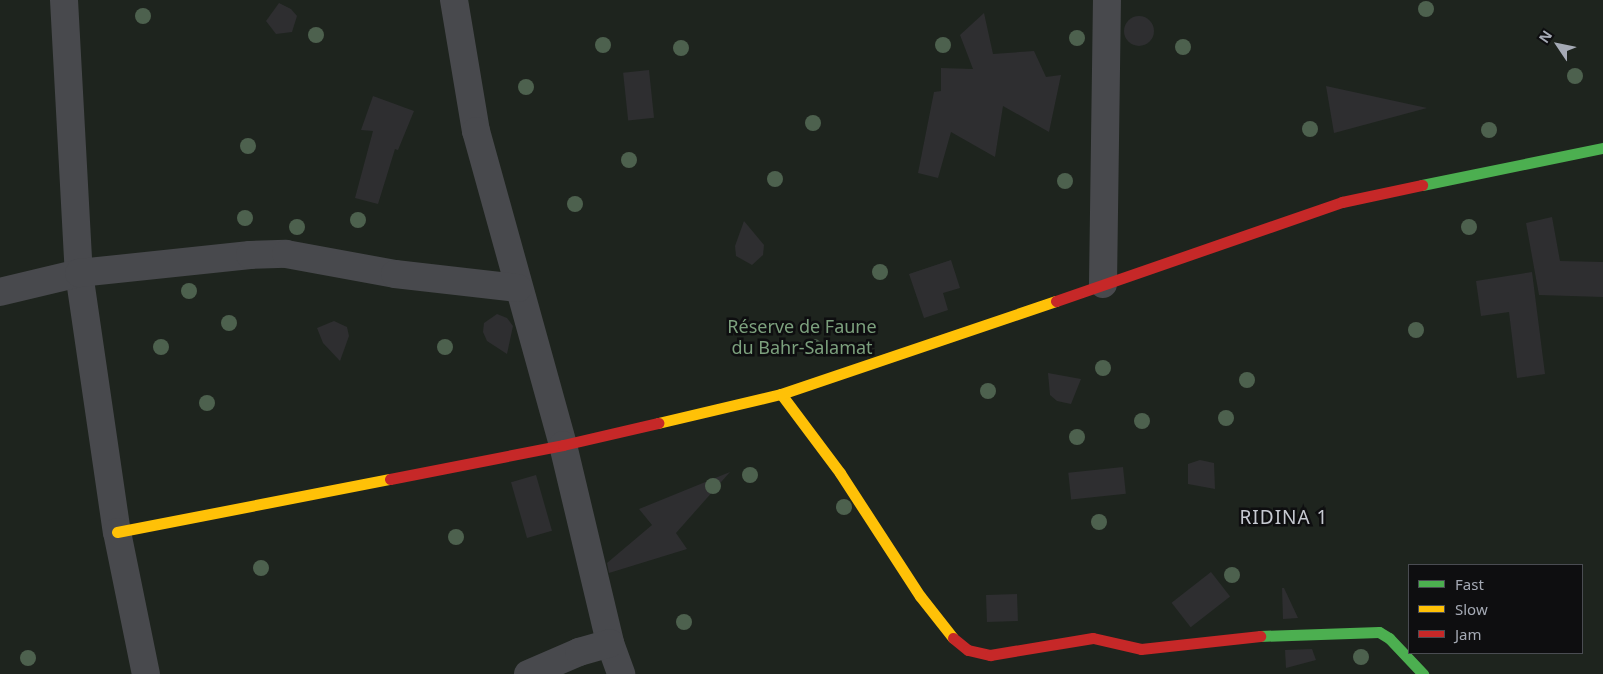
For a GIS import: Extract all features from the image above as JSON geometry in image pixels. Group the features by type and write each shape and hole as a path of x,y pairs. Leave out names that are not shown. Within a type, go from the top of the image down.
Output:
{"street":[{"path":"64,0 79,272 117,532 146,674"},
{"path":"454,0 476,131 563,445 610,642 621,674"},
{"path":"1102,284 1107,0"},
{"path":"117,532 563,445 782,394 884,361 1342,202 1603,148"},
{"path":"0,292 79,272 250,255 286,254 395,274 518,288"},
{"path":"782,394 840,473 920,596 956,642 968,650 990,655 1092,638 1141,649 1254,636 1370,631 1380,632 1389,638 1423,674"},
{"path":"528,674 579,652 610,642"}],"green space":[{"name":"Réserve de Faune du Bahr-Salamat","path":"0,0 1603,0 1603,674 0,674"}],"building":[{"path":"279,3 291,9 297,16 292,32 276,34 266,21"},
{"path":"984,13 993,54 1034,51 1046,77 1061,75 1049,132 1003,106 995,157 951,132 938,178 918,173 934,92 941,91 941,68 973,69 960,35"},
{"path":"1139,16 1145,17 1153,25 1153,37 1145,45 1139,46 1133,45 1125,37 1124,31 1125,25 1133,17"},
{"path":"649,70 654,118 628,120 623,73"},
{"path":"1326,86 1427,108 1334,133"},
{"path":"373,96 414,111 398,150 395,149 378,204 355,198 373,131 361,130"},
{"path":"1552,217 1560,261 1603,262 1603,297 1539,295 1526,223"},
{"path":"744,221 764,245 763,255 752,265 736,256 735,246"},
{"path":"951,260 960,288 943,293 948,310 924,318 909,274"},
{"path":"1532,272 1545,374 1517,378 1509,312 1481,316 1476,281"},
{"path":"497,314 507,318 513,326 507,354 487,341 483,332 484,323"},
{"path":"334,321 347,327 349,336 340,361 323,343 317,328"},
{"path":"1048,373 1081,379 1071,404 1057,401 1050,395"},
{"path":"1200,460 1214,463 1215,489 1188,484 1188,464"},
{"path":"1123,467 1126,494 1071,500 1068,473"},
{"path":"730,472 676,533 687,549 609,573 607,563 652,525 639,509"},
{"path":"536,475 552,531 527,538 511,482"},
{"path":"1211,572 1230,596 1191,627 1172,603"},
{"path":"1282,588 1284,588 1298,618 1283,619"},
{"path":"1017,594 1018,621 987,622 986,595"},
{"path":"1312,649 1316,660 1286,668 1285,650"}],"traffic: fast":[{"path":"1422,185 1603,148"},
{"path":"1260,636 1379,632 1389,638 1423,674"}],"traffic: slow":[{"path":"658,423 781,394 1056,301"},
{"path":"781,394 840,473 920,596 953,638"},
{"path":"117,532 390,479"}],"traffic: jam":[{"path":"1056,301 1342,202 1422,185"},
{"path":"390,479 563,445 658,423"},
{"path":"953,638 968,650 990,655 1093,638 1141,649 1260,636"}],"district":[{"name":"RIDINA 1","path":"1284,518"}]}
